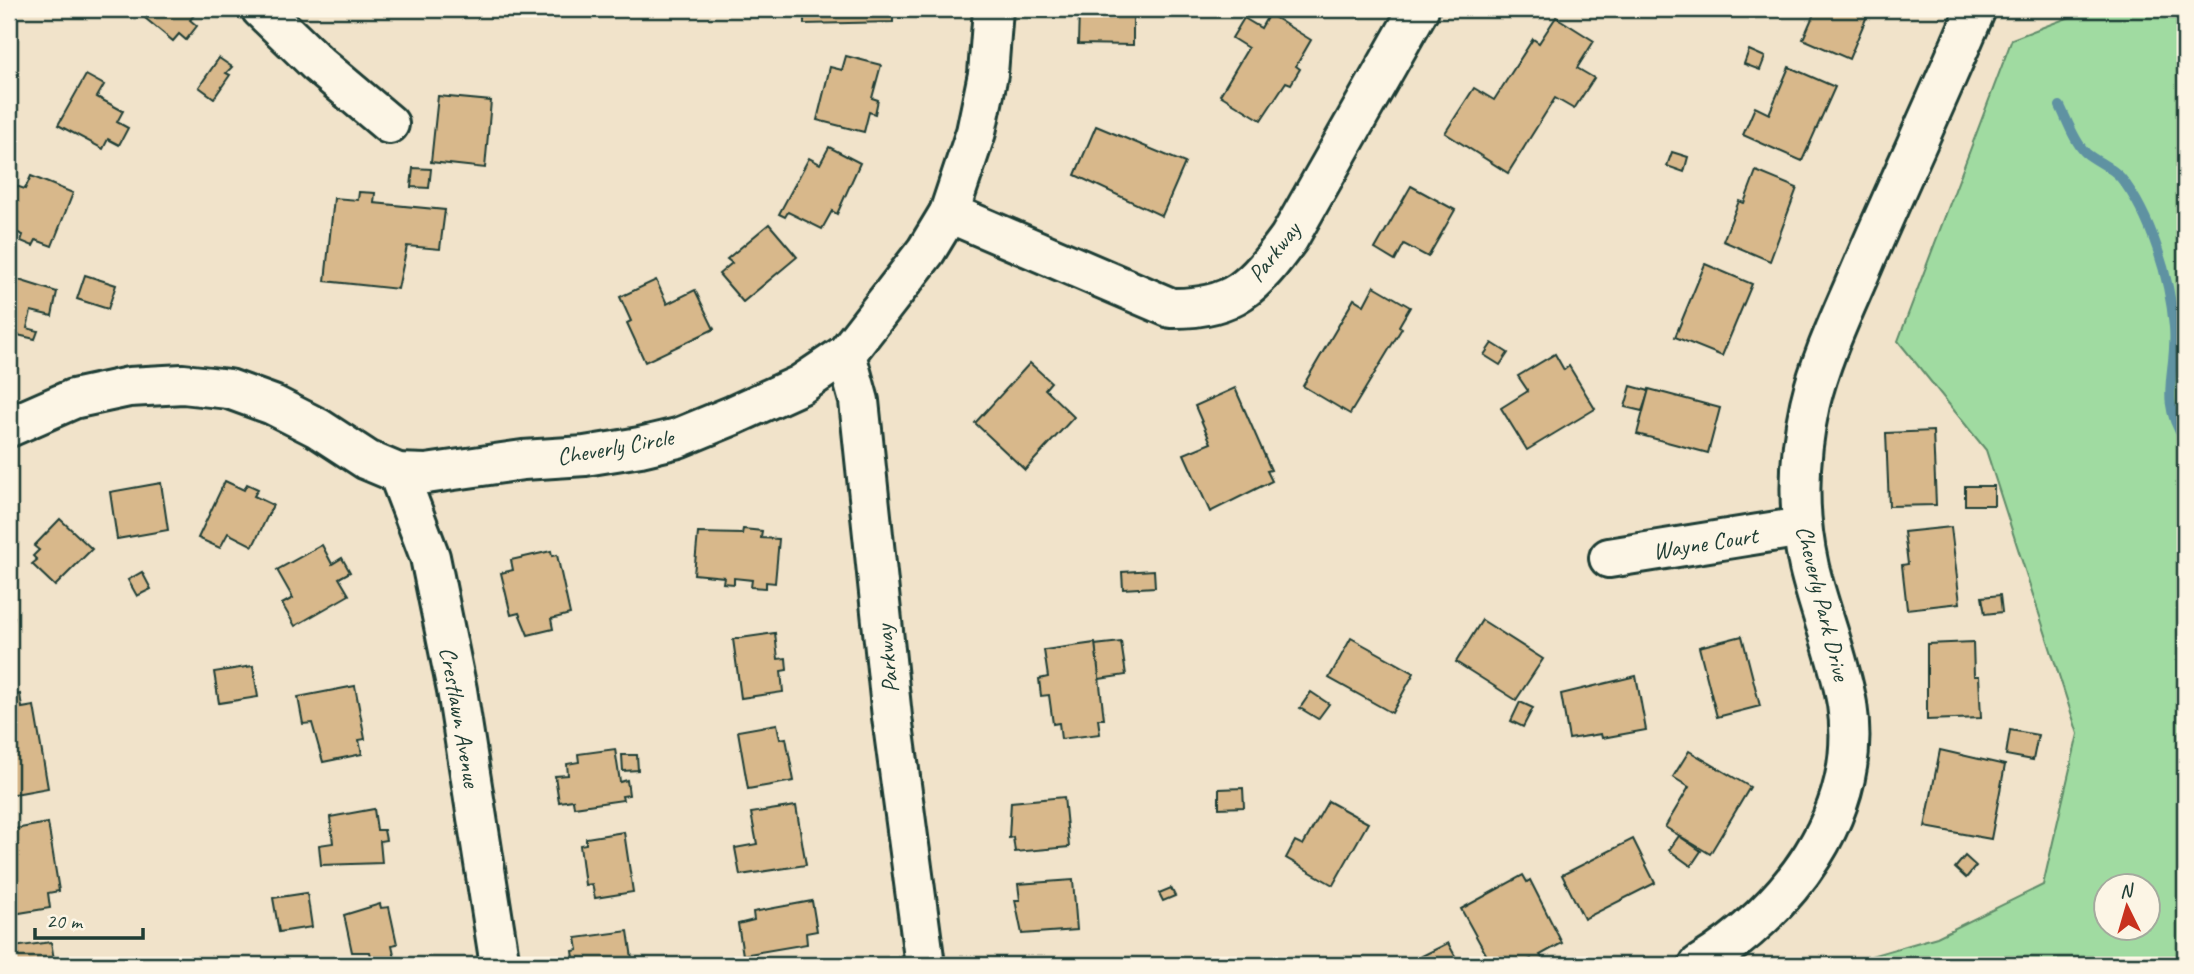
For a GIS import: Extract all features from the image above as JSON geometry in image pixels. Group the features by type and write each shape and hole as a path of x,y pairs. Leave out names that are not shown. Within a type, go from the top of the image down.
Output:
{"street":[{"path":"261,9 319,65 389,124"},
{"name":"Cheverly Circle","path":"9,427 73,399 129,387 183,384 229,389 273,405 318,428 367,460 398,473 426,474 523,460 586,456 678,438 800,384 846,354 904,281 949,213 976,132 988,74 993,9"},
{"name":"Parkway","path":"949,213 1171,308 1203,309 1239,294 1264,272 1289,238 1419,9"},
{"name":"Cheverly Park Drive","path":"1699,965 1728,948 1764,916 1804,870 1825,836 1841,796 1848,756 1847,707 1802,527 1800,483 1804,439 1824,360 1894,191 1976,9"},
{"name":"Parkway","path":"846,354 859,401 892,717 925,965"},
{"name":"Crestlawn Avenue","path":"398,473 433,570 457,690 500,965"},
{"name":"Wayne Court","path":"1609,558 1802,527"}],"green space":[{"path":"2091,9 2185,9 2185,965 1840,965 1937,937 2043,885 2078,734 1986,450 1898,341 2012,39"}],"building":[{"path":"134,9 199,9 190,20 197,26 186,40 179,34 173,41"},
{"path":"804,9 893,9 893,22 804,24"},
{"path":"1087,9 1133,9 1133,45 1078,44 1079,12 1087,12"},
{"path":"1758,9 1773,9 1771,15"},
{"path":"1816,9 1870,9 1849,59 1803,39"},
{"path":"1269,14 1311,40 1296,66 1300,69 1291,84 1286,82 1261,120 1220,95 1248,48 1232,38 1244,18 1261,28"},
{"path":"1556,17 1594,41 1577,68 1594,78 1574,109 1555,98 1508,173 1445,133 1474,88 1494,100 1533,39 1539,43"},
{"path":"1749,50 1765,57 1760,70 1744,64"},
{"path":"846,56 881,65 872,98 878,100 875,114 869,112 864,132 817,120 830,67 842,70"},
{"path":"219,58 232,67 226,73 230,75 214,98 199,87"},
{"path":"1789,67 1835,87 1802,161 1743,135 1755,107 1769,114"},
{"path":"86,75 104,85 97,97 123,111 117,122 128,128 119,145 108,139 103,149 58,125"},
{"path":"438,96 491,101 485,168 431,162"},
{"path":"1096,126 1185,163 1162,216 1075,175"},
{"path":"829,147 860,163 837,214 832,211 822,229 788,212 785,217 779,214 809,158 820,164"},
{"path":"1672,152 1688,157 1684,172 1667,166"},
{"path":"413,168 431,169 429,188 411,187"},
{"path":"1756,171 1797,188 1770,261 1723,241 1739,201 1744,203"},
{"path":"31,176 73,193 52,246 36,240 33,246 21,241 23,235 9,229 14,213 9,211 13,185 25,189"},
{"path":"1411,186 1455,210 1428,257 1404,244 1395,261 1375,249"},
{"path":"359,192 375,193 374,203 445,210 440,249 407,246 398,289 325,281 334,198 358,200"},
{"path":"769,224 797,257 743,302 719,274 732,263 727,259"},
{"path":"1705,264 1752,284 1722,356 1675,337"},
{"path":"85,275 116,285 108,309 77,299"},
{"path":"9,277 57,292 52,316 31,311 27,328 38,331 35,339 9,333"},
{"path":"656,280 667,304 695,290 714,329 645,362 627,323 631,321 620,297"},
{"path":"1374,286 1410,307 1399,326 1402,328 1350,414 1303,386 1354,299 1364,305"},
{"path":"1492,343 1508,353 1500,365 1484,355"},
{"path":"1555,354 1564,370 1569,366 1595,409 1527,450 1501,408 1528,391 1518,376"},
{"path":"1030,363 1051,382 1045,389 1074,417 1025,470 975,423"},
{"path":"1631,386 1649,391 1642,411 1625,407"},
{"path":"1235,388 1271,470 1267,471 1272,481 1210,512 1184,454 1211,443 1195,406"},
{"path":"1649,389 1720,408 1708,453 1637,434"},
{"path":"1933,431 1936,505 1889,506 1886,433"},
{"path":"225,481 244,490 247,484 258,489 254,496 273,505 253,546 228,533 220,548 198,538"},
{"path":"161,483 168,530 117,539 110,492"},
{"path":"1965,486 1994,486 1994,505 1965,505"},
{"path":"60,519 92,549 55,586 32,564 37,560 33,556 39,550 34,546"},
{"path":"1951,527 1960,603 1907,609 1902,565 1908,564 1904,532"},
{"path":"743,529 762,531 761,538 779,539 775,583 766,582 766,588 751,587 752,580 734,578 734,584 723,583 724,577 694,574 698,533 742,534"},
{"path":"322,545 332,564 342,558 350,572 339,578 349,595 295,626 282,604 293,598 277,570"},
{"path":"551,551 552,556 557,555 570,614 551,619 553,629 528,635 519,613 511,615 501,573 513,570 511,560"},
{"path":"1154,570 1155,587 1123,589 1122,572"},
{"path":"142,572 151,589 137,596 128,580"},
{"path":"2000,595 2002,612 1985,614 1982,597"},
{"path":"9,616 14,617 9,642"},
{"path":"1482,620 1543,659 1516,700 1456,662"},
{"path":"775,633 778,659 786,658 787,670 781,671 783,692 741,698 733,639"},
{"path":"1742,636 1760,706 1717,717 1699,647"},
{"path":"1351,638 1414,673 1392,713 1329,678"},
{"path":"1121,642 1126,675 1099,679 1095,645"},
{"path":"1973,642 1974,676 1979,676 1981,718 1927,720 1927,644"},
{"path":"1095,643 1104,719 1098,719 1100,734 1061,739 1059,723 1053,724 1049,695 1041,696 1039,679 1048,677 1044,650"},
{"path":"253,666 258,697 219,703 214,672"},
{"path":"1636,676 1646,730 1602,738 1601,734 1569,739 1561,694"},
{"path":"355,686 365,739 359,740 362,754 323,762 312,723 303,724 298,697"},
{"path":"1311,692 1329,704 1318,719 1300,708"},
{"path":"20,694 22,708 34,706 48,788 9,795 9,696"},
{"path":"1520,702 1533,708 1523,727 1511,721"},
{"path":"777,724 780,739 786,738 794,781 748,789 738,731"},
{"path":"2010,730 2038,735 2033,760 2006,755"},
{"path":"615,749 620,782 627,780 629,795 622,796 623,800 574,807 573,800 559,802 555,776 568,775 567,764 579,762 578,754"},
{"path":"1940,750 2005,765 1991,839 1925,827"},
{"path":"1689,751 1750,787 1710,854 1665,827 1689,787 1673,777"},
{"path":"622,755 637,755 638,770 623,771"},
{"path":"1243,788 1244,807 1219,808 1219,789"},
{"path":"1064,797 1069,847 1015,852 1013,837 1009,838 1011,802"},
{"path":"1328,801 1368,823 1333,885 1286,858 1295,841 1303,845"},
{"path":"796,806 806,865 740,875 735,848 757,844 751,813"},
{"path":"374,809 377,830 384,830 386,840 380,841 382,863 321,865 319,845 333,843 330,817"},
{"path":"48,823 59,891 48,893 50,908 13,914 9,899 9,830"},
{"path":"624,832 633,892 595,898 592,884 585,885 580,845 586,844 586,838"},
{"path":"1679,836 1701,851 1691,866 1669,850"},
{"path":"1633,839 1655,883 1584,919 1562,875"},
{"path":"1965,856 1976,866 1966,878 1955,868"},
{"path":"1523,875 1527,882 1530,880 1562,943 1540,955 1543,959 1533,964 1531,959 1519,965 1492,965 1461,909"},
{"path":"1073,880 1077,930 1022,934 1015,900 1020,900 1018,884"},
{"path":"1171,888 1175,896 1163,901 1159,893"},
{"path":"307,893 312,927 279,932 273,898"},
{"path":"812,901 817,931 806,933 807,944 743,955 738,924 754,920 753,912"},
{"path":"380,904 381,908 389,907 397,944 392,945 396,963 373,965 370,952 352,952 344,915"},
{"path":"628,931 633,965 575,965 573,951 578,950 576,938"},
{"path":"51,942 55,965 16,965 13,947"},
{"path":"1448,943 1460,965 1404,965"},
{"path":"703,958 704,965 687,965 686,961"},
{"path":"1115,958 1116,965 1095,965 1094,961"}],"waterway":[{"path":"2060,106 2082,149 2121,178 2132,193 2150,229 2172,308 2174,343 2170,398 2172,411 2185,440"}]}
